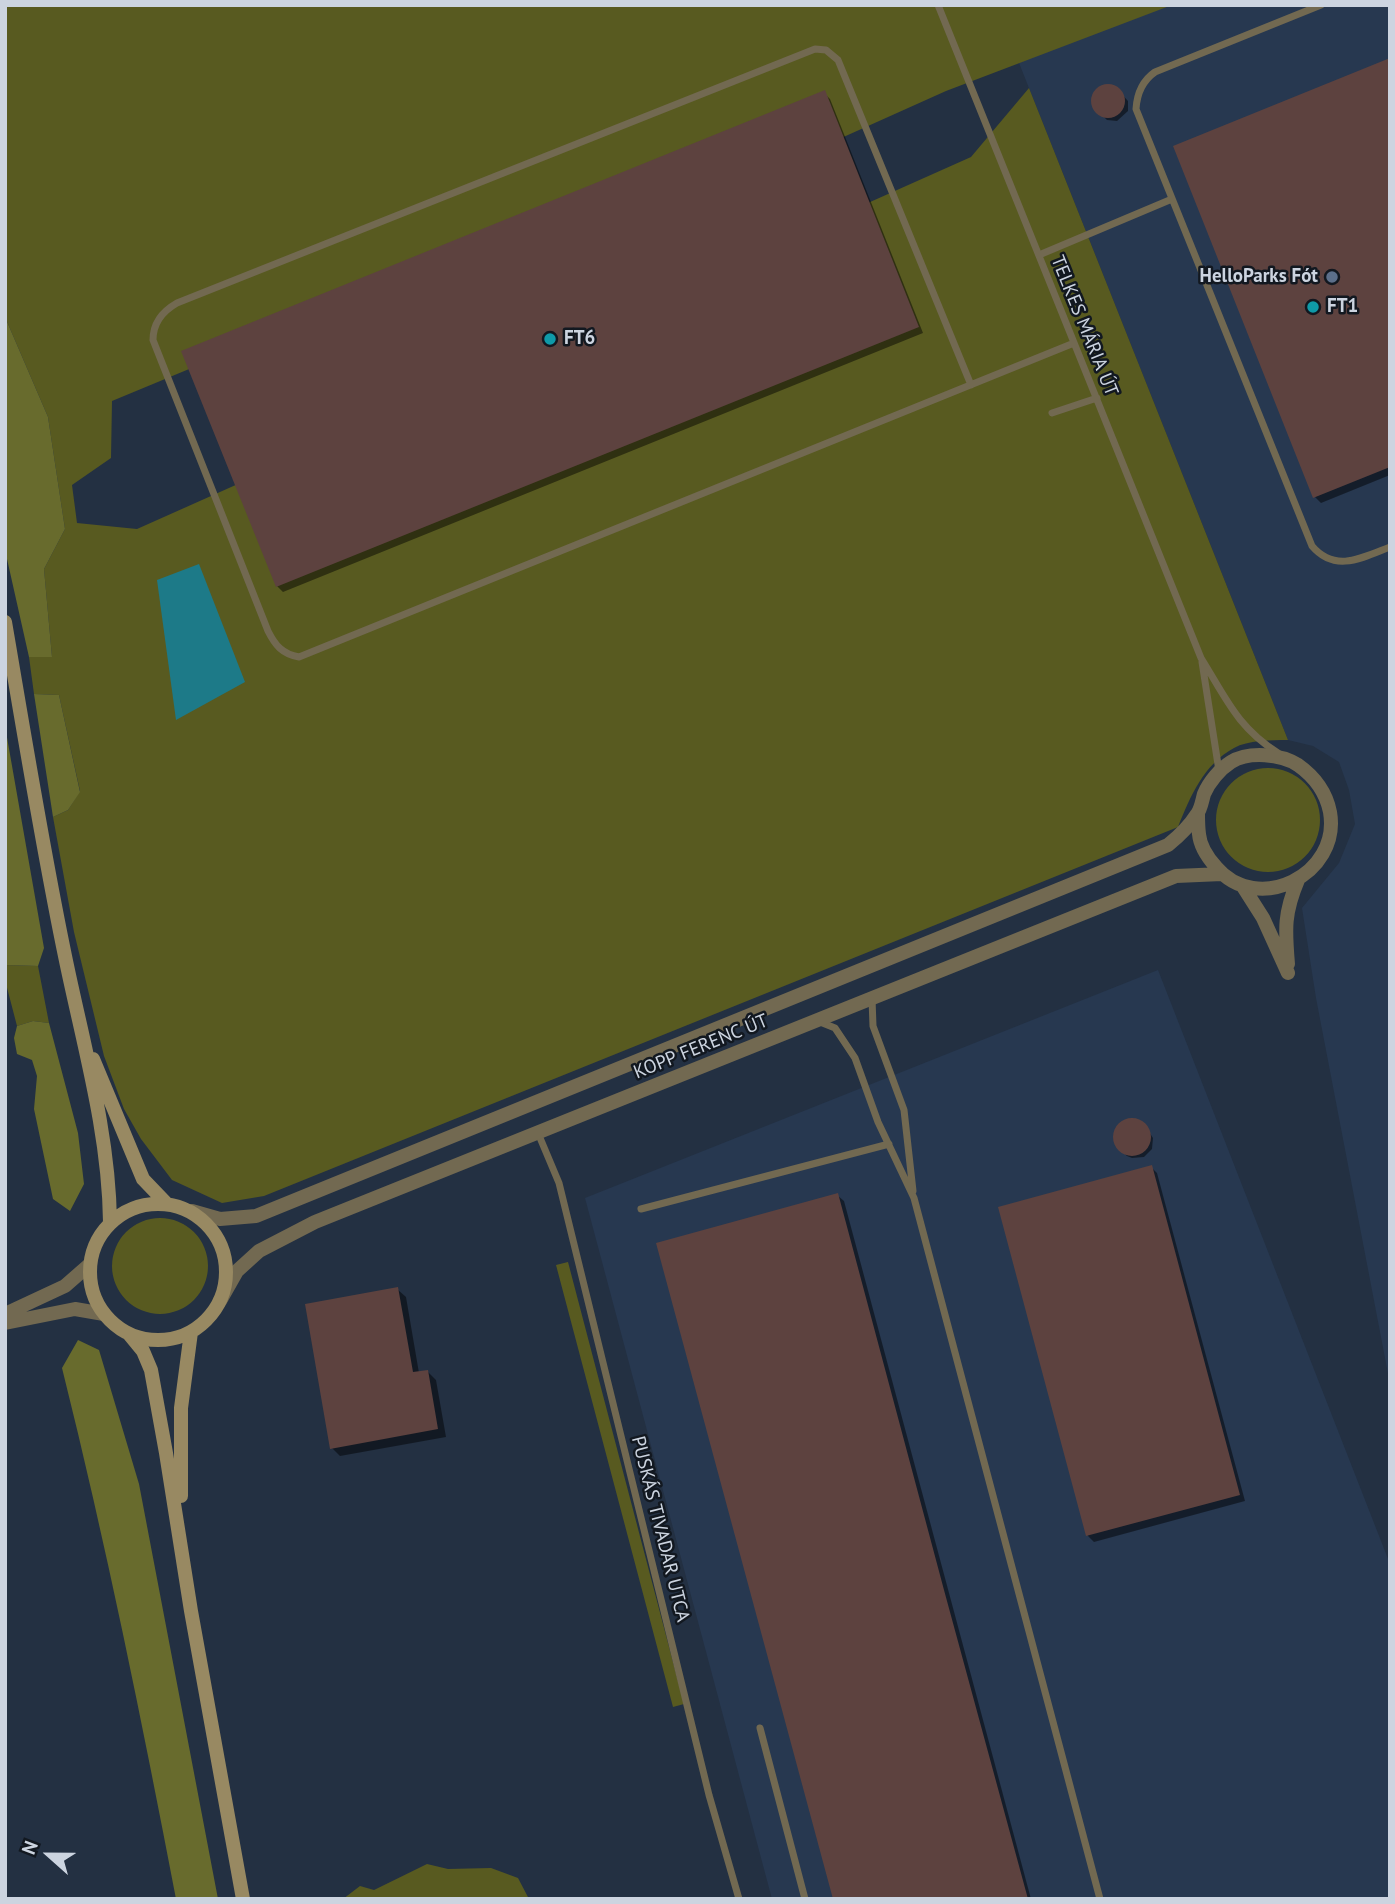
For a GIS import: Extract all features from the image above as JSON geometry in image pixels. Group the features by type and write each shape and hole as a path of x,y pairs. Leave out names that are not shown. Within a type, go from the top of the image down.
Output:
{"main road":[{"path":"5,622 65,957 83,1035 110,1183 110,1222"},
{"path":"83,1035 144,1179 166,1203"},
{"path":"129,1334 160,1340 191,1332 205,1321 220,1301 226,1278 220,1241 213,1230 192,1212 166,1203 133,1207 110,1222 96,1241 89,1265 93,1293 104,1314 129,1334 143,1351 150,1370 243,1899"},
{"path":"181,1540 181,1408 191,1332"}],"street":[{"path":"1256,756 1275,756 1294,762 1308,772 1320,786 1328,802 1331,820 1329,838 1323,854 1312,869 1298,880 1271,888 1242,886 1222,874 1207,857 1199,835 1198,813 1205,792 1219,772 1233,761 1256,756"},
{"name":"KOPP FERENC ÚT","path":"192,1212 219,1219 256,1216 1168,845 1198,813"},
{"name":"KOPP FERENC ÚT","path":"220,1301 237,1271 259,1251 316,1222 1176,876 1222,874"},
{"path":"1242,886 1263,918 1288,973 1288,904 1298,880"},
{"path":"5,1314 65,1286 89,1265"},
{"path":"5,1323 75,1309 104,1314"}],"lane":[{"name":"TELKES MÁRIA ÚT","path":"939,5 1201,658"},
{"path":"1321,5 1155,72 1139,90 1136,109 1312,546 1327,559 1347,563 1390,547"},
{"path":"971,384 838,60 826,50 816,49 802,52 177,303 165,311 153,334 153,340 268,631 276,646 299,657 1074,343"},
{"path":"1039,255 1172,199"},
{"path":"1052,413 1097,398"},
{"path":"1201,658 1241,724 1257,740 1294,762"},
{"path":"1201,658 1219,772"},
{"path":"872,999 873,1026 904,1110 914,1198 1100,1899"},
{"path":"816,1022 828,1023 835,1028 848,1045 914,1198"},
{"name":"PUSKÁS TIVADAR UTCA","path":"538,1133 559,1183 709,1796 739,1899"},
{"path":"641,1209 889,1144"},
{"path":"760,1728 805,1899"}],"shaded area":[{"path":"5,5 1172,5 946,91 585,253 481,248 112,401 111,458 72,485 77,523 137,529 971,157 1029,88 1288,740 1246,743 1223,755 1199,782 1178,827 264,1196 222,1203 172,1180 141,1139 124,1109 104,1056 74,932 53,817 68,810 80,791 59,695 34,694 29,657 52,657 44,569 65,529 48,417 5,317"},
{"name":"HelloParks Fót","path":"996,5 1390,5 1390,1384 1316,998 1302,908 1339,863 1355,824 1349,790 1339,762 1313,746 1288,740"},
{"path":"199,564 245,682 176,720 157,580"},
{"path":"1268,768 1288,772 1305,783 1316,800 1320,820 1316,840 1305,857 1288,868 1268,872 1248,868 1231,857 1220,840 1216,820 1220,800 1231,783 1248,772"},
{"path":"5,965 38,966 49,1023 33,1021 17,1026 5,980"},
{"path":"1158,970 1390,1564 1390,1899 772,1899 585,1198"},
{"path":"160,1218 179,1221 194,1232 205,1247 208,1266 205,1285 194,1300 179,1311 160,1314 141,1311 126,1300 115,1285 112,1266 115,1247 126,1232 141,1221"},
{"path":"568,1262 684,1704 673,1707 556,1265"},
{"path":"427,1864 448,1869 491,1868 518,1878 529,1899 343,1899 360,1886 374,1890"}],"green space":[{"path":"5,317 48,417 65,529 44,569 52,657 29,657 5,550"},
{"path":"34,694 59,695 80,792 68,810 53,817"},
{"path":"5,726 44,948 38,966 5,965"},
{"path":"33,1021 49,1023 78,1133 84,1184 70,1211 53,1199 34,1109 37,1076 32,1060 17,1054 14,1038 17,1026"},
{"path":"78,1340 99,1350 139,1484 218,1899 176,1899 123,1633 62,1368"}],"building":[{"name":"FT1","path":"1390,58 1390,467 1313,498 1173,146"},
{"path":"1108,84 1120,89 1125,101 1120,113 1108,118 1096,113 1091,101 1096,89"},
{"name":"FT6","path":"825,90 919,327 276,587 181,351"},
{"path":"1132,1118 1145,1124 1151,1137 1145,1150 1132,1156 1119,1150 1113,1137 1119,1124"},
{"path":"1152,1165 1240,1495 1086,1536 998,1207"},
{"path":"838,1193 1028,1899 833,1899 656,1243"},
{"path":"398,1287 413,1372 428,1370 438,1429 330,1449 305,1304"}],"place":[{"name":"HelloParks Fót","path":"1332,277"},
{"name":"FT1","path":"1313,307"},
{"name":"FT6","path":"550,339"}]}
